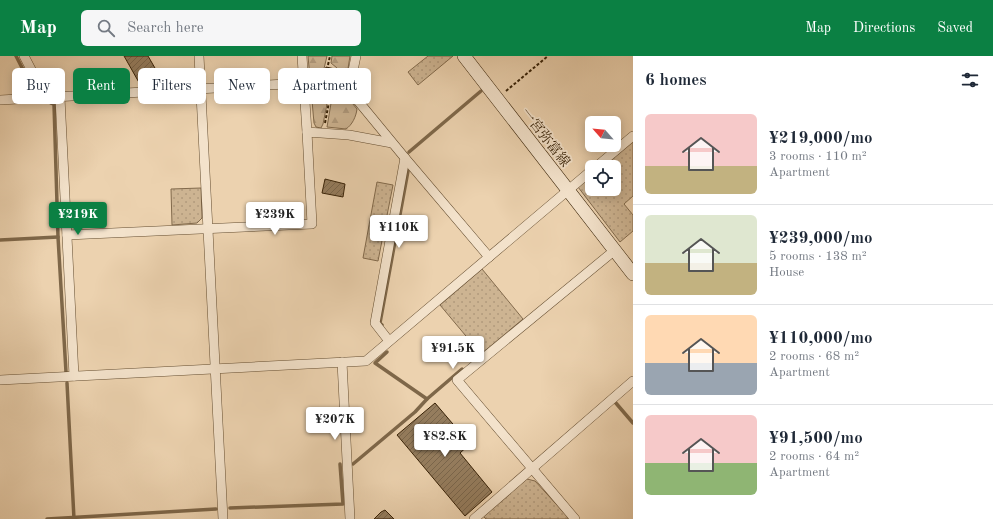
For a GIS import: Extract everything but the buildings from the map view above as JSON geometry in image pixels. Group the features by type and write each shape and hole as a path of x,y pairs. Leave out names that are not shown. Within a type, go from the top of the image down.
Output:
{"main road":[{"name":"一宮弥富線","path":"464,56 633,274"}],"street":[{"path":"24,56 30,68"},
{"path":"199,56 200,68"},
{"path":"302,56 303,68"},
{"path":"356,56 349,90 489,257"},
{"path":"206,89 278,85"},
{"path":"65,98 138,93"},
{"path":"0,100 12,99"},
{"path":"60,104 74,376"},
{"path":"202,104 223,519"},
{"path":"67,236 312,224 305,104"},
{"path":"307,132 349,135 392,143"},
{"path":"604,160 633,136"},
{"path":"389,341 375,323 405,158"},
{"path":"0,380 366,361 585,176"},
{"path":"575,519 458,380 614,250"},
{"path":"342,362 350,519"},
{"path":"474,519 633,381"}],"path":[{"path":"328,65 330,56"},
{"path":"496,98 548,56"},
{"path":"323,133 329,104"}],"green space":[{"path":"308,56 327,56 324,68 309,68"},
{"path":"332,56 350,56 348,68 337,68 331,63"},
{"path":"428,56 453,56 418,85 408,72"},
{"path":"312,104 327,104 321,128 316,127 314,123"},
{"path":"331,104 353,104 357,109 356,115 346,129 327,127"},
{"path":"633,141 633,196 624,204 633,215 633,231 620,242 578,187 585,181 585,196 621,196 621,160 610,160"},
{"path":"377,182 393,185 378,261 363,258"},
{"path":"201,188 202,218 197,223 172,225 171,189"},
{"path":"482,269 523,319 481,354 440,305"},
{"path":"527,479 535,481 568,517 568,519 486,519 483,516"}],"waterway":[{"path":"16,56 22,68"},
{"path":"409,152 481,91"},
{"path":"54,104 58,237 66,372"},
{"path":"382,325 380,323 408,171"},
{"path":"0,240 58,237"},
{"path":"387,352 375,363 427,399"},
{"path":"353,464 415,412 427,399 462,369"},
{"path":"67,383 74,519"},
{"path":"615,402 633,423"},
{"path":"230,508 343,504 340,464"},
{"path":"47,519 216,509"}]}
